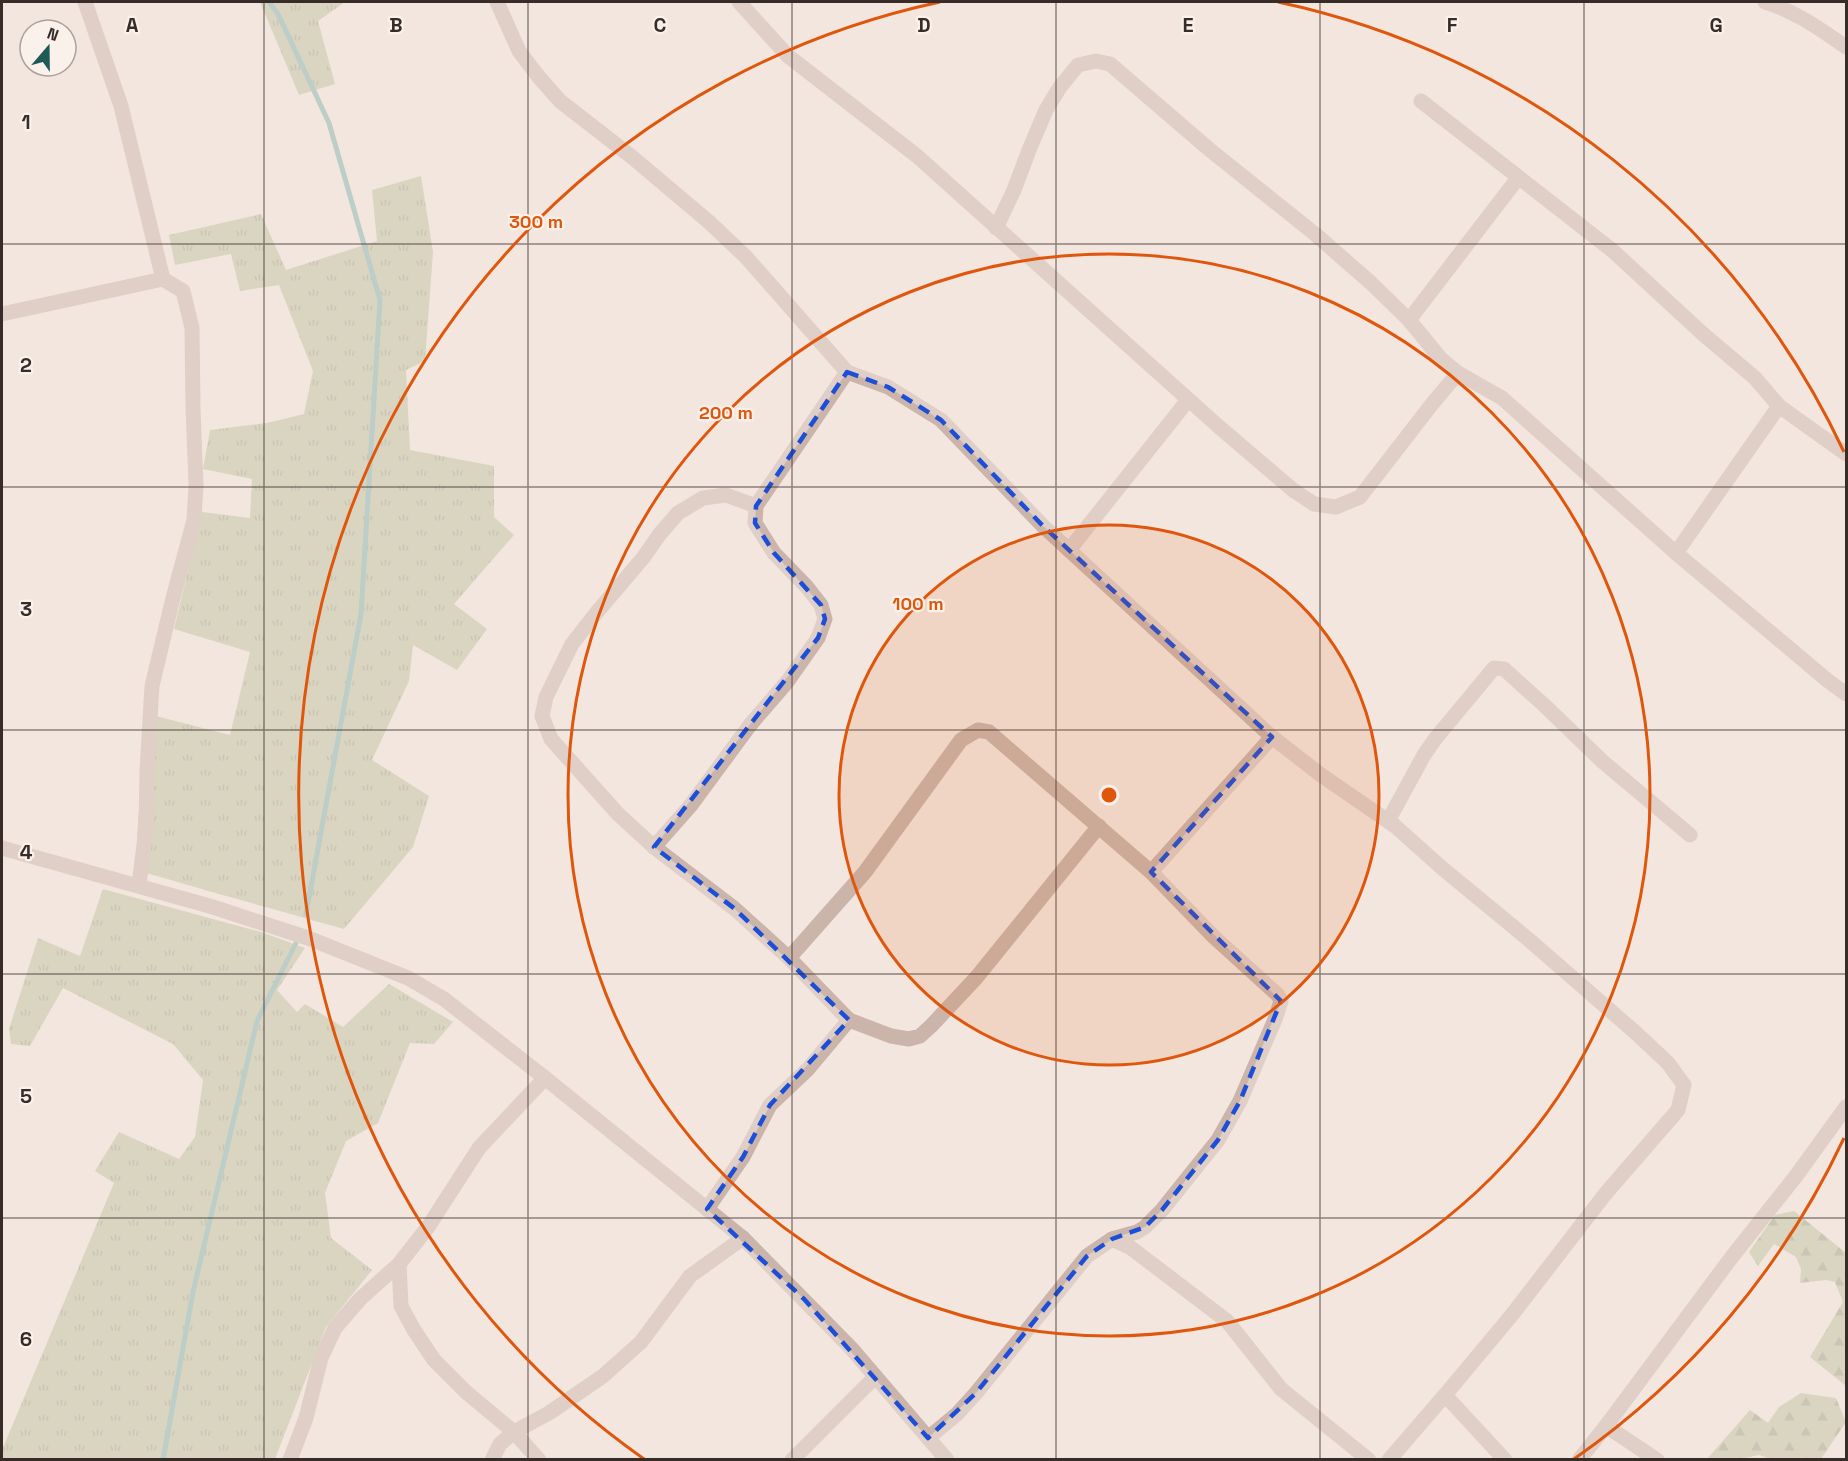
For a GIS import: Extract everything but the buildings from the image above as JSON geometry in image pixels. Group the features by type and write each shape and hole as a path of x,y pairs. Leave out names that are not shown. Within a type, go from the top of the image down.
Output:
{"street":[{"path":"85,2 121,106 163,279"},
{"path":"497,2 519,51 560,102 632,157 709,222 746,257 848,372 888,387 941,420 1043,526 1272,737 1321,775 1388,820 1636,1033 1668,1063 1684,1085 1678,1110 1606,1192 1511,1316 1389,1460"},
{"path":"739,2 788,56 917,156 1188,400 1293,490 1314,504 1336,507 1360,497 1458,374"},
{"path":"1765,2 1811,22 1846,47"},
{"path":"996,228 1046,110 1060,87 1078,65 1096,61 1110,64 1371,283 1409,321 1441,359 1458,374 1502,398 1676,553 1846,694"},
{"path":"1421,101 1613,251 1703,334 1755,378 1779,406 1846,454"},
{"path":"1409,321 1518,178"},
{"path":"2,314 163,279 183,291 192,328 196,485 194,520 152,686 147,770 147,829 139,885"},
{"path":"654,847 691,805 750,725 787,682 818,638 825,619 821,605 774,553 755,523 756,506 848,372"},
{"path":"1069,550 1188,400"},
{"path":"1676,553 1779,406"},
{"path":"756,506 726,495 703,498 678,513 572,644 546,698 542,716 551,739 618,814 654,847 735,909 789,958 849,1020 903,1039 915,1039 920,1036 976,978 1099,826"},
{"path":"1388,820 1435,739 1494,668 1504,669 1602,761 1689,835"},
{"path":"789,958 865,872 961,740 978,730 989,732 1151,872 1214,937 1278,995 1281,1001 1240,1101 1218,1140 1162,1210 1137,1232 1112,1239 1087,1256 976,1393 957,1414 928,1438"},
{"path":"1151,872 1272,737"},
{"path":"2,848 139,885 308,938 408,978 444,999 743,1238 812,1307 947,1460"},
{"path":"707,1209 743,1157 770,1105 808,1069 849,1020"},
{"path":"290,1460 306,1418 321,1358 335,1328 360,1299 399,1264 428,1227 479,1148 545,1078"},
{"path":"1579,1460 1846,1107"},
{"path":"492,1460 500,1444 514,1432 549,1413 603,1376 641,1342 690,1276 743,1238"},
{"path":"1112,1239 1131,1248 1227,1321 1281,1389 1369,1460"},
{"path":"399,1264 401,1306 434,1360 466,1392 514,1432 539,1460"},
{"path":"792,1460 875,1377"},
{"path":"1444,1395 1505,1460"},
{"path":"1606,1426 1657,1460"}],"highlighted area":[{"path":"847,372 888,387 941,420 1043,526 1272,737 1151,872 1281,1001 1240,1101 1218,1140 1162,1210 1145,1227 1112,1239 1087,1256 976,1393 928,1438 804,1299 707,1209 743,1157 770,1105 849,1020 735,909 654,847 818,638 825,619 821,605 774,553 755,523 756,506"}],"green space":[{"path":"260,2 345,2 318,21 335,84 299,95"},
{"path":"421,176 433,252 425,361 406,370 410,450 494,466 494,517 514,535 454,604 487,629 457,670 413,645 409,681 372,760 429,796 413,847 344,929 136,870 138,820 148,714 230,735 250,652 174,629 202,512 250,518 252,479 203,469 210,430 267,423 304,414 313,371 279,285 240,291 231,254 175,265 169,235 261,214 286,270 377,241 372,190"},
{"path":"103,889 261,932 305,948 277,990 297,1012 305,1004 343,1027 389,984 453,1022 434,1044 410,1043 378,1123 346,1141 325,1193 331,1238 372,1270 326,1327 275,1459 2,1460 2,1450 114,1183 95,1171 119,1132 179,1159 195,1137 203,1080 173,1044 63,988 30,1046 11,1044 9,1029 38,938 80,956"},
{"path":"1794,1211 1846,1253 1846,1386 1810,1357 1843,1302 1835,1282 1826,1280 1800,1283 1801,1269 1796,1257 1774,1244 1758,1266 1749,1252 1775,1215"},
{"path":"1801,1393 1836,1398 1846,1422 1821,1459 1771,1459 1759,1455 1740,1459 1707,1459 1750,1410 1768,1423 1779,1407"}],"waterway":[{"path":"269,2 278,14 329,123 380,300 361,614 306,914"},
{"path":"163,1460 193,1292 257,1021 296,943"}]}
